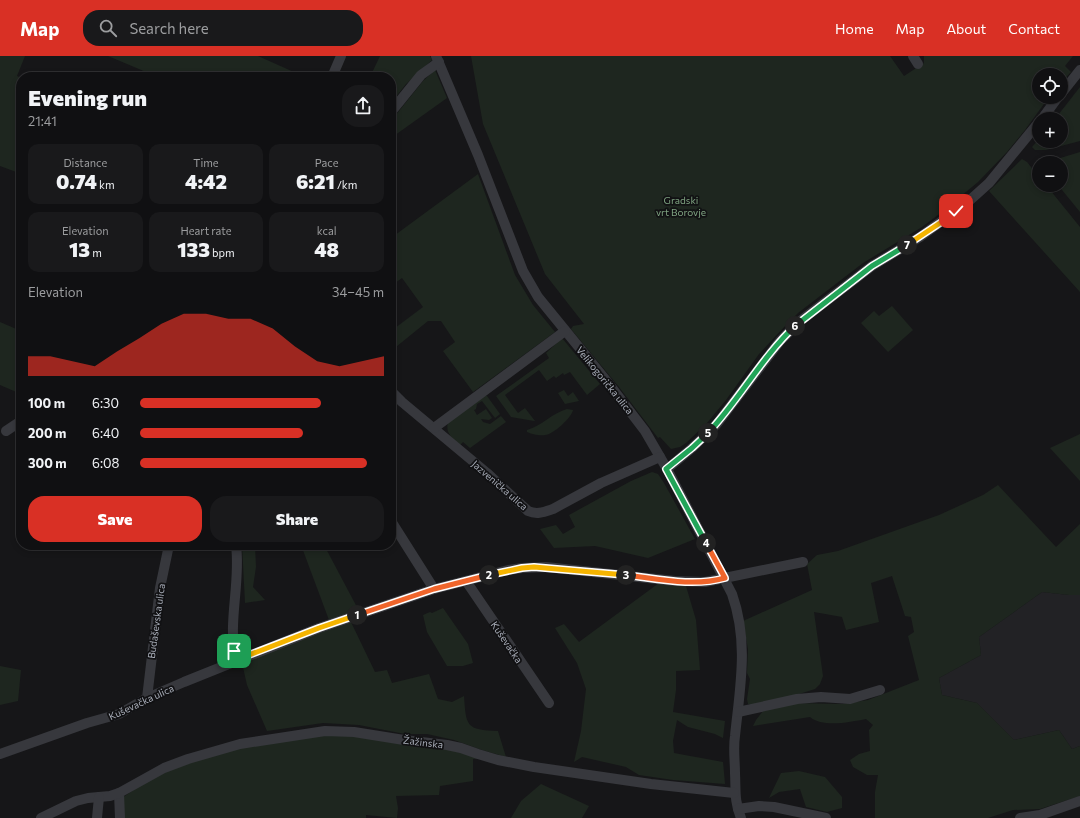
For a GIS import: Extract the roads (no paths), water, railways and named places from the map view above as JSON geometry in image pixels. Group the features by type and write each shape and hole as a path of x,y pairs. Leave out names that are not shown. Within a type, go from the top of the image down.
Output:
{"street":[{"path":"334,72 341,56"},
{"path":"396,106 421,75 438,59"},
{"name":"Velikogorička ulica","path":"438,59 478,155 523,271 538,297 609,384 645,432 725,578 737,607 742,641 742,666 735,738 734,793 739,815"},
{"path":"1068,85 1080,70"},
{"path":"666,469 692,448 716,424 789,331 811,312 872,266 920,237 969,201 989,183 1032,131"},
{"path":"434,428 565,331"},
{"name":"Jazvenička ulica","path":"396,396 528,510 534,513 545,512 553,509 601,483 660,457"},
{"path":"6,431 16,424"},
{"path":"396,529 434,589"},
{"name":"Budaševska ulica","path":"147,698 160,588 168,550"},
{"path":"236,550 233,626 234,651 236,660"},
{"name":"Kuševačka ulica","path":"0,754 87,723 119,714 147,698 236,660 319,628 434,589 508,570 546,567 705,582 803,562"},
{"name":"Kuševačka","path":"466,581 549,703"},
{"path":"738,712 797,699 850,699 880,690"},
{"name":"Žažinska","path":"41,818 76,801 88,798 110,796 119,793 164,768 213,751 265,739 332,731 354,732 447,745 498,760 534,767 651,784 734,793"},
{"path":"119,793 120,818"},
{"path":"97,818 100,797"},
{"path":"1020,818 1040,815 1080,801"},
{"path":"739,815 759,806 774,807 826,818"}],"park label":[{"name":"Gradski vrt Borovje","path":"681,206"}]}
